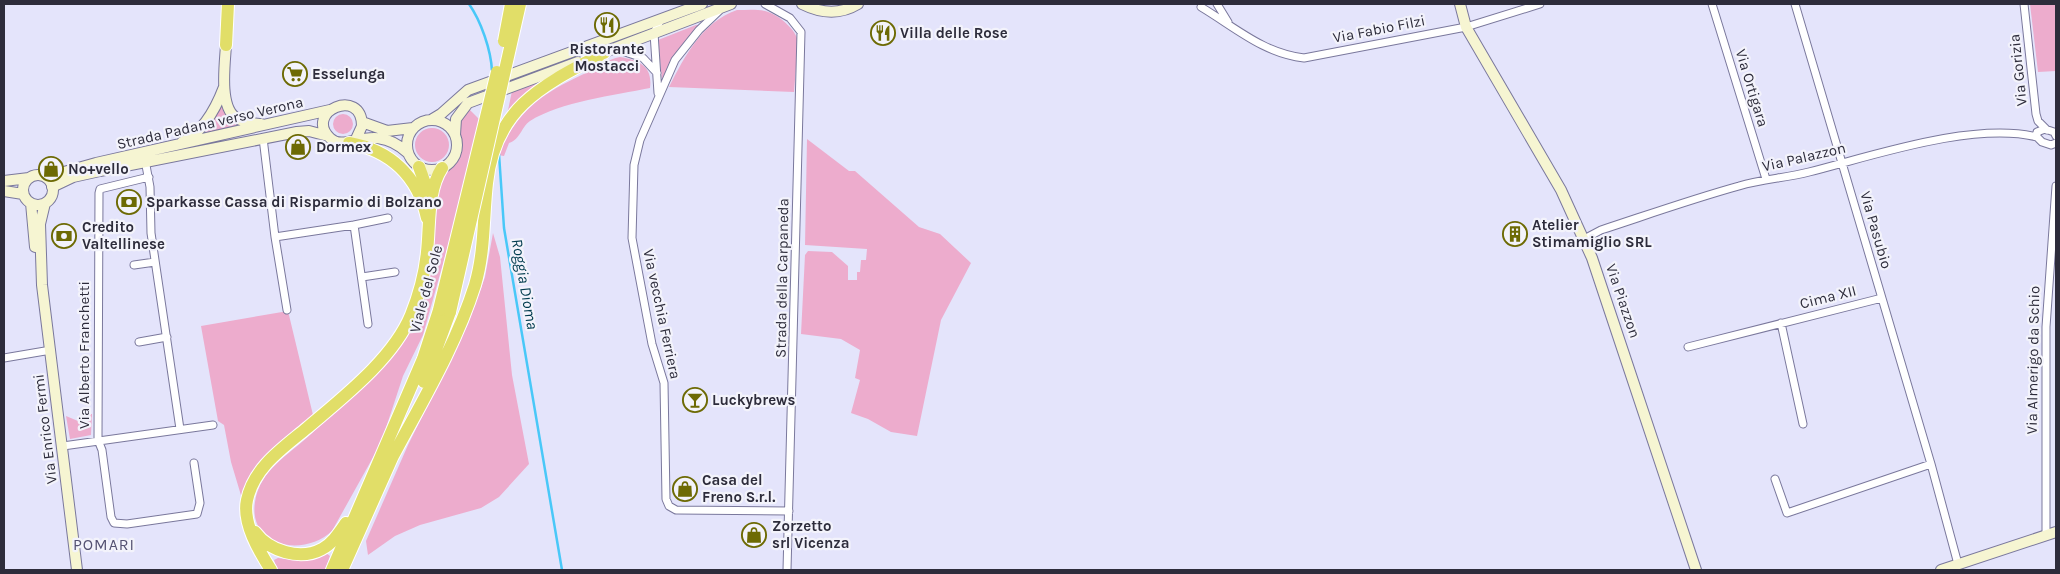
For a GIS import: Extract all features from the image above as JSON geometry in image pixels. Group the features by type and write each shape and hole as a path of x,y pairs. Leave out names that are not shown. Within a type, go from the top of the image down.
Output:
{"highway":[{"path":"226,45 228,4"},
{"name":"Viale del Sole","path":"332,570 445,311 511,4"},
{"name":"Viale del Sole","path":"342,570 393,456 432,362 520,4"},
{"path":"393,456 451,347 475,284 482,252 486,184 494,149 501,133 520,106 544,86 609,50"},
{"path":"352,141 372,148 401,167 421,196 428,223"},
{"path":"419,167 426,186 428,223"},
{"path":"271,570 260,553 248,522 247,500 255,480 266,463 329,409 386,354 410,316 424,272 428,223 434,185 442,168"},
{"path":"248,522 260,538 271,546 289,553 305,554 322,549 337,536 366,492"}],"main road":[{"path":"408,153 406,142 413,128 421,122 431,120 441,114 465,92 702,4"},
{"path":"352,141 361,131 362,122 359,113 348,106 339,105 330,110 324,123 328,136 335,142 352,141 375,136 384,138 408,153 419,167 428,170 442,168 451,161 456,151 456,119 468,103 729,4"},
{"path":"802,4 818,10 834,12 858,4"},
{"name":"Via Piazzon","path":"1460,4 1466,27 1561,190 1584,239 1616,327 1696,570"},
{"path":"226,45 224,86 227,107 234,116 246,122 270,125"},
{"path":"171,147 189,139 203,125 216,107 224,86"},
{"name":"Strada Padana verso Verona","path":"98,167 171,147 330,110"},
{"path":"431,120 445,124 455,135"},
{"path":"362,122 387,131 413,128"},
{"name":"Strada Padana verso Verona","path":"98,167 297,132 309,131 328,136"},
{"path":"4,181 29,178 37,175 46,177 98,167"},
{"path":"52,187 98,167"},
{"path":"29,178 23,185 23,194 31,204 45,203 51,196 52,187 46,177"},
{"path":"4,192 23,194"},
{"name":"Via Enrico Fermi","path":"45,203 40,224 42,285 77,570"},
{"name":"Via Enrico Fermi","path":"31,204 38,274 42,285"},
{"path":"1941,570 2056,532"}],"street":[{"name":"Via vecchia Ferriera","path":"729,4 710,18 683,49 668,74 640,140 634,165 632,238 652,344 664,383 666,499 669,506 676,510 789,511"},
{"name":"Strada della Carpaneda","path":"765,4 790,18 801,32 787,570"},
{"path":"1198,5 1208,8 1216,4"},
{"name":"Via Fabio Filzi","path":"1216,4 1230,24"},
{"name":"Via Fabio Filzi","path":"1198,5 1230,24 1247,39 1285,56 1304,58 1466,27 1540,4"},
{"name":"Via Ortigara","path":"1712,4 1766,179"},
{"name":"Via Pasubio","path":"1795,4 1931,464 1958,564"},
{"name":"Via Gorizia","path":"2024,4 2036,114 2038,121 2048,130"},
{"path":"654,33 661,19"},
{"name":"Via vecchia Ferriera","path":"654,33 658,73 657,100"},
{"path":"609,50 643,58 658,73"},
{"path":"2037,137 2040,129 2054,132 2056,136"},
{"name":"Via Palazzon","path":"1584,239 1601,230 1766,179 1789,177 1924,143 2004,133 2037,137 2047,145 2056,143"},
{"path":"263,138 286,310"},
{"path":"145,160 149,177 150,233 180,428"},
{"name":"Via Alberto Franchetti","path":"149,177 100,189 99,192 98,440 102,450 111,517 114,523 127,524 197,514 200,503 194,463"},
{"name":"Via Almerigo da Schio","path":"2046,535 2046,327 2056,186"},
{"path":"275,237 388,218"},
{"path":"354,225 368,324"},
{"path":"134,265 155,262"},
{"path":"362,277 395,272"},
{"name":"Cima XII","path":"1688,347 1882,298"},
{"path":"1781,323 1803,424"},
{"path":"139,342 167,337"},
{"path":"4,358 51,350"},
{"path":"63,446 212,425"},
{"path":"1776,480 1787,513 1931,464"}],"shaded area":[{"path":"2030,4 2056,4 2056,71 2038,72"},
{"path":"737,10 765,11 776,15 791,28 798,42 794,92 669,87 688,52 704,31 725,15"},
{"path":"699,25 677,51 662,80 658,40"},
{"path":"620,57 639,62 647,69 650,88 588,100 542,114 530,121 516,139 509,143 504,156 498,155 515,125 545,95 608,61"},
{"path":"541,84 506,120 512,91"},
{"path":"221,106 224,106 240,127 202,136"},
{"path":"468,108 481,121 465,185 423,335 403,376 381,443 332,531 321,539 308,544 281,544 269,538 260,530 255,518 255,502 258,490 263,480 277,463 311,434 390,356 415,319 424,299 432,268 436,187 441,177 459,156 461,142 458,129"},
{"path":"343,114 350,117 353,124 350,131 343,134 336,131 333,124 336,117"},
{"path":"432,128 444,133 449,145 444,157 432,162 420,157 415,145 420,133"},
{"path":"807,139 849,171 855,171 919,227 940,234 971,263 941,320 917,436 891,432 868,419 851,413 860,380 855,378 860,350 841,339 801,334 805,255 808,251 832,252 848,266 848,280 857,280 857,272 860,272 861,260 866,260 867,249 805,245"},
{"path":"493,233 500,257 512,375 529,464 499,497 481,508 420,525 395,536 368,555 366,541 408,445 468,324 485,277"},
{"path":"288,311 313,415 243,502 231,462 224,425 218,421 201,326"},
{"path":"89,414 92,414 91,435 70,439 66,416 78,421 88,419"},
{"path":"326,553 330,556 325,570 277,570 274,560 278,558 305,561"}],"waterway":[{"name":"Roggia Dioma","path":"469,4 485,36 492,71"},
{"name":"Roggia Dioma","path":"499,154 504,228 562,570"}],"place":[{"name":"Ristorante Mostacci","path":"607,25"},
{"name":"Villa delle Rose","path":"883,33"},
{"name":"Esselunga","path":"295,74"},
{"name":"Dormex","path":"298,147"},
{"name":"No+vello","path":"51,169"},
{"name":"Sparkasse Cassa di Risparmio di Bolzano","path":"129,202"},
{"name":"Atelier Stimamiglio SRL","path":"1515,234"},
{"name":"Credito Valtellinese","path":"64,236"},
{"name":"Luckybrews","path":"695,400"},
{"name":"Casa del Freno S.r.l.","path":"685,489"},
{"name":"Zorzetto srl Vicenza","path":"754,535"}],"district":[{"name":"POMARI","path":"104,544"}]}
